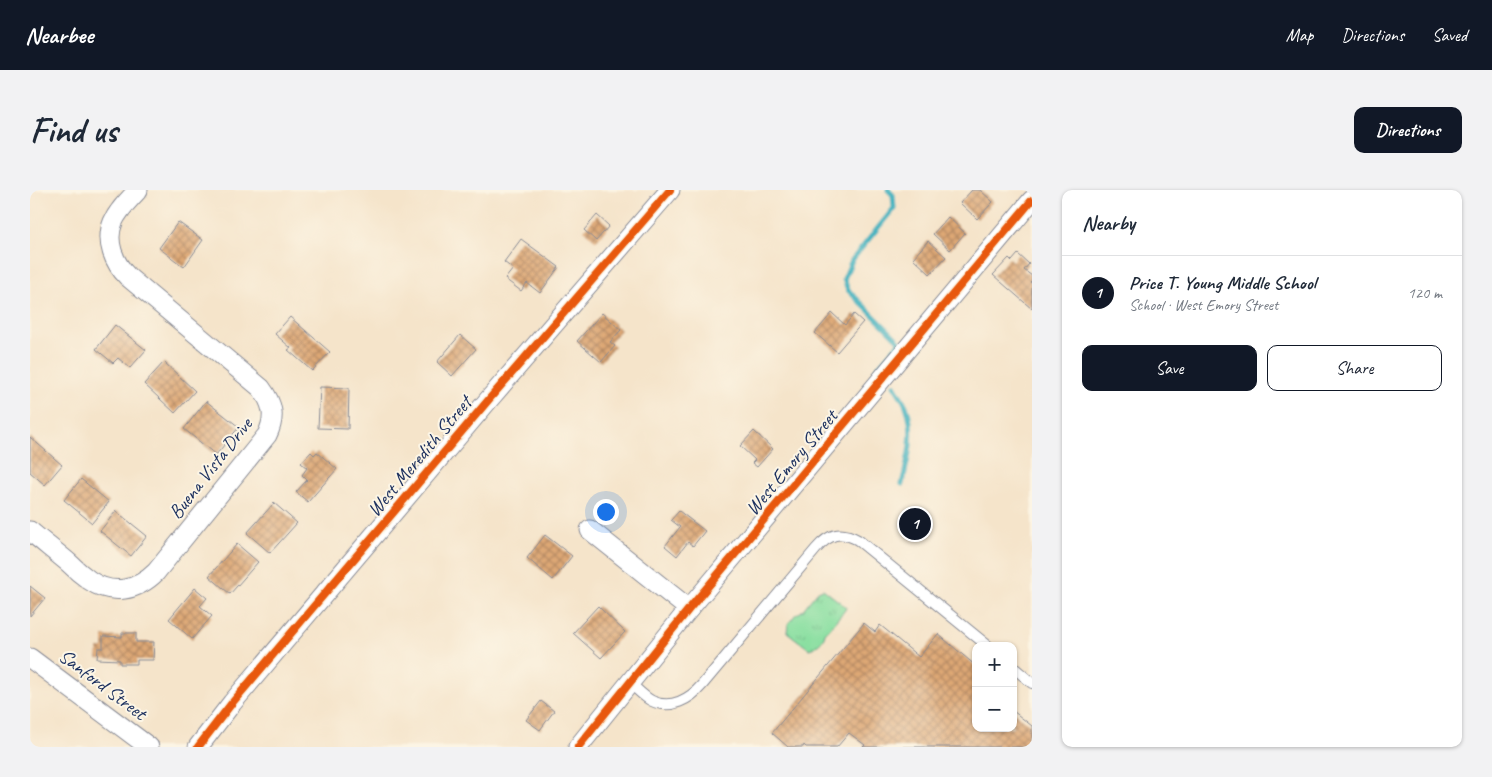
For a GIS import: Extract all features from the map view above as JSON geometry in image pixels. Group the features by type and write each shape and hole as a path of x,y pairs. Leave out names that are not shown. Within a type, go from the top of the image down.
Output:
{"street":[{"name":"Buena Vista Drive","path":"30,531 90,581 109,588 126,589 136,587 146,582 156,572 267,436 272,426 272,410 267,395 262,388 128,277 117,264 111,247 111,229 119,212 138,190"},
{"name":"West Meredith Street","path":"198,747 232,703 478,412 670,190"},
{"name":"West Emory Street","path":"578,747 689,610 1032,200"},
{"path":"590,530 689,610"},
{"name":"Sanford Street","path":"30,658 149,747"}],"lane":[{"path":"630,683 654,702 666,704 688,699 702,685 816,549 829,537 841,534 858,540 983,642"},
{"path":"1017,670 1032,683"}],"green space":[{"path":"823,589 846,607 825,633 821,642 809,649 787,632 788,624 796,614 801,612 818,591"}],"building":[{"path":"972,190 980,190 993,202 977,219 960,203"},
{"path":"597,215 609,226 596,241 584,230"},
{"path":"948,217 965,233 950,250 933,234"},
{"path":"178,222 203,240 184,267 159,248"},
{"path":"521,239 559,267 540,293 527,283 521,291 505,279 513,269 504,262"},
{"path":"928,241 946,257 930,274 913,258"},
{"path":"1018,254 1029,264 1024,270 1032,276 1030,282 1032,283 1032,309 993,275 1009,258 1012,261"},
{"path":"602,313 621,330 610,342 615,346 601,362 577,341"},
{"path":"832,313 845,325 854,314 863,322 837,352 815,333"},
{"path":"290,317 330,352 312,371 288,350 291,348 275,334"},
{"path":"115,325 146,350 130,368 118,358 113,363 96,349"},
{"path":"460,335 476,349 452,376 437,362"},
{"path":"164,362 195,391 175,413 144,384"},
{"path":"320,387 349,388 348,429 318,428"},
{"path":"206,401 239,427 216,455 184,429"},
{"path":"754,431 773,449 757,467 752,463 755,460 740,446"},
{"path":"30,437 62,465 45,485 30,472"},
{"path":"311,452 314,455 317,452 337,469 308,502 296,492 307,480 302,475 307,468 301,463"},
{"path":"81,479 109,502 92,523 64,500"},
{"path":"274,503 297,523 270,553 247,533"},
{"path":"116,511 147,536 131,556 100,531"},
{"path":"679,511 705,531 693,546 688,542 677,556 665,546 680,527 671,520"},
{"path":"545,535 572,556 553,580 527,558"},
{"path":"237,544 258,562 230,594 209,576"},
{"path":"30,586 45,598 30,616"},
{"path":"195,588 207,598 200,606 212,616 192,639 169,619"},
{"path":"598,606 625,632 601,658 573,633"},
{"path":"864,623 875,632 880,625 919,657 938,634 972,663 972,732 1017,732 1017,714 1032,726 1032,747 863,747 865,745 849,733 837,747 806,747 804,745 803,747 788,747 772,733"},
{"path":"122,633 136,633 136,642 154,642 153,660 137,660 137,664 120,664 120,660 97,659 98,648 103,648 103,636 122,637"},
{"path":"541,701 554,711 540,730 526,720"}],"waterway":[{"path":"879,370 877,368 900,342 848,290 844,279 852,260 894,208 893,195 888,190"},
{"path":"894,385 906,406 911,435 902,484"}],"cycle path":[{"path":"198,747 232,703 491,397 670,190"},
{"path":"578,747 689,609 1032,200"}],"place":[{"name":"Price T. Young Middle School","path":"915,524"}]}
